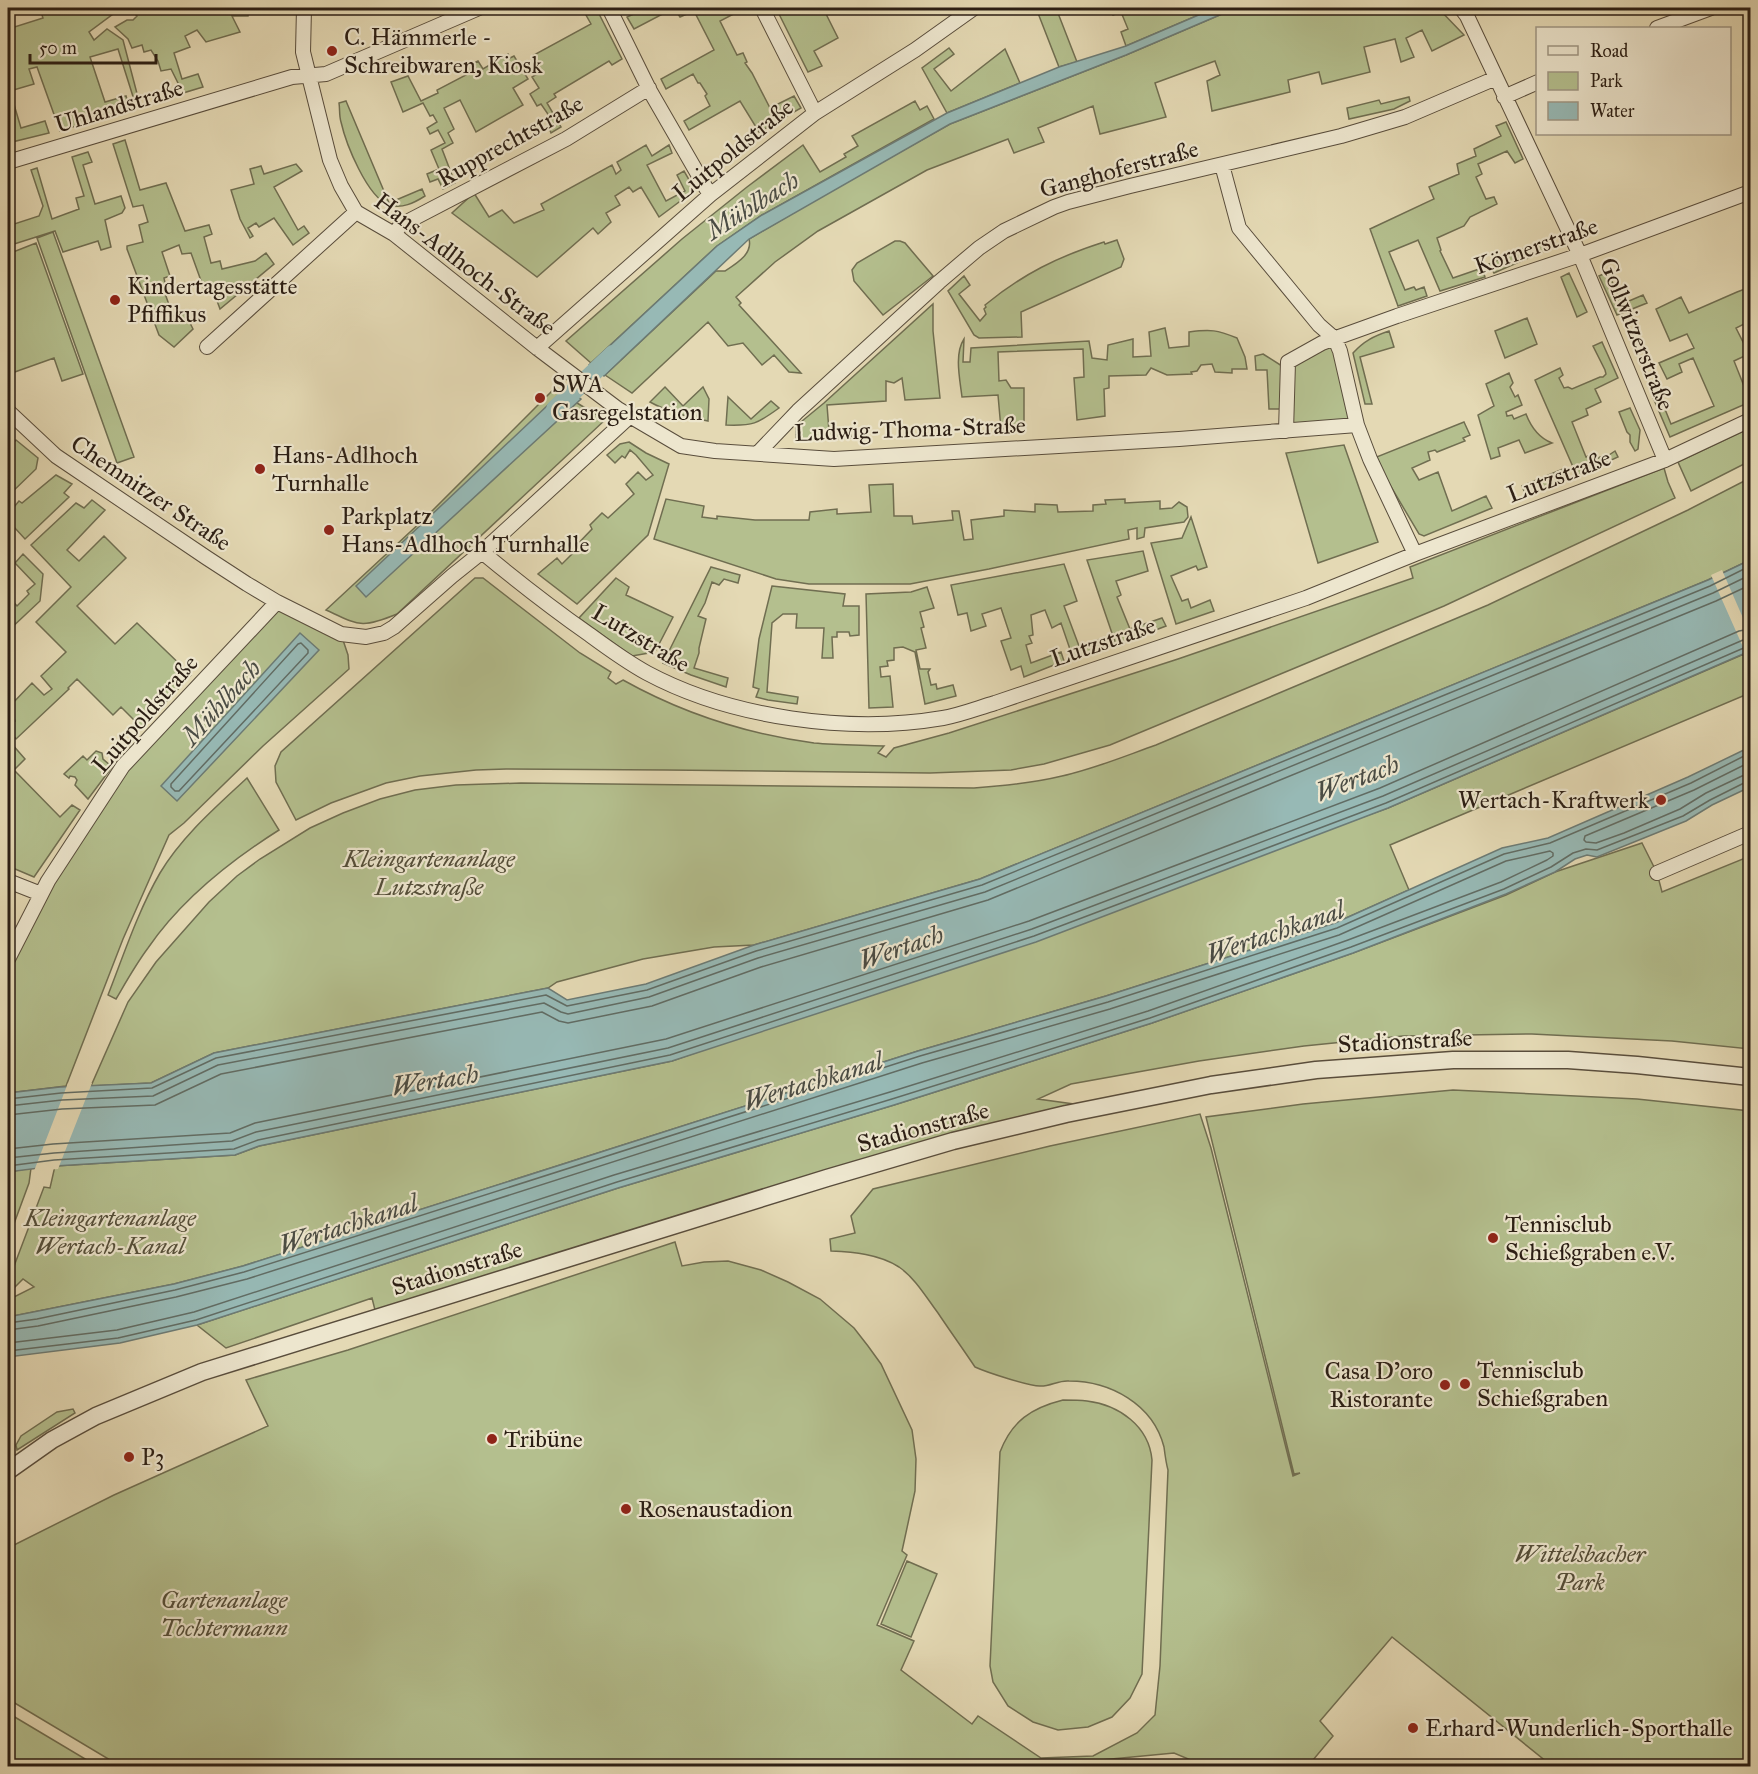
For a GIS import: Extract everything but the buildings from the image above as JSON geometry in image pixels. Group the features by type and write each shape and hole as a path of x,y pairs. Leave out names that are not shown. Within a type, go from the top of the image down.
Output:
{"street":[{"name":"Hans-Adlhoch-Straße","path":"304,8 303,52 330,160 356,212 394,234 537,348 629,417"},
{"name":"Uhlandstraße","path":"8,162 283,80 326,74 479,8"},
{"path":"609,8 649,88 710,195"},
{"path":"762,8 815,113"},
{"name":"Luitpoldstraße","path":"537,348 710,195 815,113 915,50 974,8"},
{"name":"Gollwitzerstraße","path":"1461,8 1467,16 1580,255 1665,460"},
{"path":"1660,27 1711,8"},
{"name":"Ganghoferstraße","path":"757,454 798,411 930,290 979,248 1004,231 1068,202 1341,136 1405,117 1496,78"},
{"path":"1504,97 1536,83"},
{"name":"Rupprechtstraße","path":"394,234 401,225 566,139 649,88"},
{"path":"1222,165 1239,228 1319,326 1335,339 1340,351 1357,425 1370,459 1415,554"},
{"name":"Körnerstraße","path":"1286,431 1288,362 1322,343 1580,255 1750,192"},
{"path":"207,347 356,212"},
{"name":"Chemnitzer Straße","path":"8,411 56,456 207,558 277,602"},
{"path":"277,602 341,634 366,637 384,633 482,552 629,417"},
{"name":"Ludwig-Thoma-Straße","path":"629,417 681,446 715,451 834,459 1357,425"},
{"name":"Lutzstraße","path":"482,552 538,598 627,662 683,690 779,717 848,724 888,724 944,718 995,703 1306,598 1415,554 1665,460 1750,420"},
{"name":"Luitpoldstraße","path":"8,959 41,894 123,766 277,602"},
{"path":"1657,873 1750,833"},
{"path":"8,881 41,894"},
{"name":"Stadionstraße","path":"8,1471 52,1440 96,1416 213,1368 827,1178 953,1141 1066,1114 1211,1085 1316,1070 1453,1060 1568,1060 1750,1077"}],"green space":[{"path":"56,8 108,8 113,14 89,32 94,40 107,29 123,40 140,105 136,106 118,49 90,57 105,102 126,96 130,109 60,131 37,67 29,69 34,84 10,91 21,128 45,121 49,133 12,142 8,129 8,29 43,18 41,12"},
{"path":"129,8 249,8 248,16 232,16 240,32 206,42 197,30 185,36 190,47 174,53 182,79 198,74 203,87 183,93 171,69 161,71 151,50 144,52 142,45 132,48 128,39 115,27 137,16"},
{"path":"582,8 596,8 622,59 612,65 609,61 554,94 556,97 547,103 561,127 551,133 546,120 550,117 541,104 537,106 530,94 539,88 532,77 540,72 532,56 591,24"},
{"path":"647,8 674,8 634,29 627,17"},
{"path":"674,8 745,8 720,21 737,55 743,53 747,62 745,63 770,108 794,96 801,108 759,132 740,101 689,130 684,121 710,106 705,96 707,94 693,74 666,89 661,79 714,50 694,11 680,17"},
{"path":"776,8 823,8 838,38 814,51 822,66 808,72"},
{"path":"1036,8 1056,8 1077,62 1059,67"},
{"path":"1110,8 1215,8 1126,46 1121,32 1128,29 1121,12 1113,15"},
{"path":"1236,8 1438,8 1464,35 1432,51 1422,30 1406,38 1414,57 1401,62 1395,39 1364,47 1370,72 1322,84 1319,72 1288,80 1290,92 1212,111 1207,81 1220,75 1215,61 1155,83 1166,117 1100,134 1093,106 1038,128 1044,142 1014,153 1008,139 927,170 818,231 775,262 736,297 741,303 739,305 801,373 789,372 774,355 762,365 743,343 728,346 708,322 632,393 605,375 716,271 725,271 743,258 750,244 749,239 839,186 950,124 1126,55"},
{"path":"949,48 954,54 934,69 951,91 1005,49 1020,83 947,113 922,68"},
{"path":"508,54 510,58 514,56 528,79 513,88 523,105 476,132 460,100 444,108 454,129 448,133 453,143 442,149 455,183 443,189 438,179 430,182 427,174 439,169 431,150 445,143 438,130 430,134 427,128 437,122 433,115 430,116 423,103 403,112 391,82 408,76 421,101 466,75 463,68 478,61 483,69"},
{"path":"1409,97 1410,101 1394,109 1349,119 1347,108 1379,100 1381,104"},
{"path":"346,101 389,203 422,189 425,196 408,205 394,206 381,200 373,192 359,169 344,132 339,103"},
{"path":"915,101 920,110 927,106 934,119 762,215 717,246 591,363 566,341 682,239 803,145 820,172 846,157 844,154 858,146 852,136"},
{"path":"1506,122 1523,159 1515,163 1507,151 1478,164 1482,174 1476,177 1486,199 1494,197 1497,204 1470,217 1464,226 1437,238 1440,251 1453,278 1482,268 1485,277 1440,291 1418,240 1389,252 1405,290 1424,287 1427,296 1398,306 1370,229 1434,199 1429,187 1459,174 1457,164 1476,156 1474,149 1501,136 1496,126"},
{"path":"125,140 140,190 166,183 185,231 209,225 212,234 204,237 211,263 220,261 222,269 255,261 266,253 274,264 220,309 212,287 204,289 191,253 182,254 179,245 162,252 170,276 164,278 165,283 162,285 173,316 185,313 193,329 174,347 159,335 127,249 127,246 143,242 139,225 148,222 143,205 133,207 113,144"},
{"path":"646,145 652,156 669,145 672,153 647,165 666,201 685,191 677,175 684,171 695,190 659,217 641,187 633,192 629,187 615,196 620,205 606,213 611,222 598,234 593,228 537,277 452,213 474,193 489,217 502,210 514,223 544,210 541,204 612,165 616,174 621,170 617,162"},
{"path":"88,152 92,162 83,165 95,204 121,196 125,208 122,213 105,220 111,247 101,250 98,241 63,252 55,231 8,246 8,226 39,216 43,206 31,170 37,168 52,219 79,209 76,198 84,196 72,157"},
{"path":"296,164 302,171 274,187 298,230 304,226 309,233 293,245 274,218 259,227 256,223 248,228 253,236 250,238 240,219 231,190 254,184 250,169 261,166 264,174"},
{"path":"53,232 134,457 117,463 37,238"},
{"path":"1547,238 1551,248 1494,273 1489,264"},
{"path":"1117,240 1124,259 1121,267 1021,312 1022,337 979,338 974,335 948,291 964,276 970,285 959,294 980,321 986,314 985,305 1027,275 1071,254 1104,242 1105,244"},
{"path":"895,241 905,243 933,276 883,315 854,281 852,270 857,263"},
{"path":"36,243 83,374 62,381 54,358 12,373 8,362 8,254"},
{"path":"1608,272 1622,304 1643,295 1647,303 1617,315 1599,276"},
{"path":"1569,273 1587,312 1577,317 1561,277"},
{"path":"1750,287 1750,321 1736,328 1749,354 1734,361 1746,391 1750,390 1750,402 1670,437 1652,395 1658,392 1671,424 1714,406 1693,358 1679,364 1682,372 1667,379 1659,363 1694,348 1687,334 1670,341 1656,309 1681,297 1689,313"},
{"path":"933,304 933,331 940,398 905,400 902,378 894,383 886,381 886,401 827,405 829,431 851,430 851,438 796,441 796,426"},
{"path":"1527,318 1537,344 1505,358 1495,331"},
{"path":"1165,328 1169,348 1189,346 1189,332 1214,331 1237,338 1247,369 1232,369 1232,373 1215,372 1212,364 1201,365 1197,371 1191,372 1192,374 1167,375 1151,368 1146,375 1109,376 1109,388 1104,389 1105,416 1077,420 1074,378 1084,377 1083,349 998,352 999,381 1006,380 1011,388 1024,388 1024,427 1001,429 998,395 962,397 958,359 964,339 963,362 970,362 971,348 1089,341 1092,358 1107,360 1108,345 1133,339 1133,357 1151,356 1149,332"},
{"path":"1389,331 1394,347 1360,357 1372,404 1365,404 1353,353 1370,339"},
{"path":"1335,339 1357,425 1286,431 1288,362"},
{"path":"1602,342 1618,378 1595,389 1601,402 1586,409 1588,415 1572,422 1586,457 1595,453 1598,458 1605,455 1606,457 1615,451 1618,457 1577,476 1535,380 1560,368 1563,375 1559,378 1564,388 1572,389 1603,377 1606,374 1605,370 1593,346"},
{"path":"1263,354 1282,366 1283,409 1269,409 1267,370 1256,370 1255,356"},
{"path":"1509,373 1513,383 1510,387 1515,397 1518,395 1522,405 1506,412 1507,416 1512,415 1514,419 1526,414 1536,432 1552,443 1525,453 1519,440 1498,448 1500,456 1491,459 1478,415 1494,406 1486,384"},
{"path":"665,387 683,406 703,387 709,399 708,421 678,414 650,402"},
{"path":"554,389 605,420 397,614 375,622 360,623 326,610 424,519"},
{"path":"728,397 751,419 771,401 779,408 754,423 726,425"},
{"path":"1630,408 1640,430 1638,449 1635,451 1619,412"},
{"path":"1464,422 1470,435 1463,438 1465,441 1437,452 1435,450 1428,452 1430,460 1412,468 1419,480 1438,472 1452,511 1486,496 1492,508 1424,536 1419,534 1374,458"},
{"path":"1750,428 1750,461 1691,491 1678,462"},
{"path":"16,440 38,458 36,469 8,496 8,449"},
{"path":"629,442 669,464 648,535 577,604 538,574 557,558 562,564 592,529 590,525 602,513 608,518 634,494 626,484 638,472 646,480 653,475 630,450 625,458 622,456 615,463 607,455 620,444"},
{"path":"1344,445 1378,542 1318,563 1286,453"},
{"name":"Kleingartenanlage Lutzstraße","path":"1664,468 1675,498 1444,606 1110,745 1044,764 1011,770 930,773 476,770 420,776 386,783 331,803 296,820 276,782 275,766 281,752 475,578 483,578 580,653 611,672 608,678 616,684 623,680 692,712 740,728 814,743 884,746 878,753 886,757 894,748 949,733 1178,659 1413,578 1410,567"},
{"path":"1563,469 1567,480 1526,496 1522,486"},
{"path":"56,475 72,484 64,493 69,497 25,539 14,527 14,507"},
{"path":"1750,478 1750,560 1708,580 980,879 754,945 714,947 643,959 557,982 548,988 214,1053 151,1083 91,1086 128,1002 156,962 209,902 237,876 260,859 310,828 380,799 415,790 456,785 521,783 974,788 1040,781 1062,776 1156,745 1488,605"},
{"path":"893,484 894,516 912,516 913,524 953,520 952,511 959,511 964,540 973,539 971,520 1004,516 1004,510 1035,512 1035,504 1057,505 1058,512 1093,511 1093,505 1106,504 1105,500 1125,499 1125,503 1160,501 1160,509 1172,508 1179,502 1187,507 1188,517 1184,522 1145,528 1144,537 1137,539 1137,528 1128,530 1129,539 910,584 809,584 776,579 654,539 666,499 704,506 702,517 809,520 810,512 837,509 837,514 871,512 869,485"},
{"path":"92,500 105,510 67,550 79,561 104,536 126,558 77,606 115,644 137,623 191,675 142,728 121,707 113,715 77,679 16,739 8,729 15,721 10,706 32,683 44,695 52,689 41,676 66,652 36,622 71,587 31,545 76,503 84,508"},
{"path":"1191,517 1207,567 1198,570 1196,566 1171,576 1182,601 1188,599 1191,608 1210,600 1214,611 1176,624 1151,543 1182,538"},
{"path":"1143,551 1148,571 1116,581 1121,595 1117,597 1130,629 1162,618 1166,626 1116,645 1087,560"},
{"path":"23,554 43,574 40,601 8,631 8,596 17,606 35,584 15,563"},
{"path":"1064,564 1077,601 1064,606 1079,646 1101,639 1104,648 1073,658 1061,623 1052,628 1045,610 1031,615 1033,635 1029,636 1032,643 1026,645 1031,663 1061,652 1064,661 1024,677 1021,666 1011,670 1001,641 1011,638 1001,608 982,614 986,626 971,631 967,613 958,615 951,585"},
{"path":"711,567 740,575 738,583 724,579 719,585 712,582 698,616 706,619 694,668 728,678 726,687 663,663"},
{"path":"616,578 629,587 626,595 673,617 656,650 632,656 579,618"},
{"path":"772,586 845,594 843,606 859,606 859,635 850,636 849,632 837,632 837,637 832,637 833,658 822,658 824,628 796,628 797,614 783,614 772,623 767,692 798,697 797,704 756,697 759,689 753,687 759,639"},
{"path":"927,587 934,608 920,612 926,648 916,650 920,669 930,669 928,672 931,685 936,684 937,689 953,685 956,696 925,704 915,652 903,647 894,648 894,660 887,661 888,666 880,667 881,677 890,676 893,707 869,708 866,594 911,592"},
{"path":"278,602 341,634 348,655 349,669 169,835 123,939 66,1086 8,1093 8,960 123,766"},
{"name":"Kleingartenanlage Wertach-Kanal","path":"1744,654 1750,668 1750,693 1390,845 1409,890 1335,923 1106,996 918,1051 243,1266 174,1284 8,1317 8,1300 34,1287 23,1279 8,1294 8,1282 44,1187 50,1188 55,1166 235,1155 259,1146 672,1061 1388,808"},
{"path":"11,743 25,759 14,770 60,817 72,805 80,810 34,877 8,866 8,746"},
{"path":"96,751 102,753 103,759 112,767 88,799 75,785 77,780 75,777 70,776 69,778 64,774 83,756 87,760"},
{"path":"247,778 279,830 225,868 191,898 161,930 116,999 108,995 138,917 160,873 189,834"},
{"path":"1642,843 1657,873 1662,892 1750,856 1750,1049 1672,1041 1532,1034 1403,1036 1304,1046 1199,1061 1071,1084 1038,1099 1074,1104 1137,1094 377,1318 372,1298 226,1348 197,1325 618,1188 894,1105 1152,1023 1353,953 1506,895 1555,872"},
{"path":"1453,1090 1637,1099 1750,1111 1750,1766 1552,1766 1392,1637 1320,1721 1333,1736 1308,1766 1205,1766 1174,1753 1038,1766 120,1766 8,1699 8,1548 114,1495 268,1426 246,1380 348,1350 675,1242 682,1266 728,1261 761,1270 820,1299 854,1328 881,1364 912,1430 916,1459 915,1491 902,1551 907,1555 877,1625 914,1641 901,1670 972,1724 978,1716 1041,1758 1093,1756 1137,1733 1155,1715 1160,1666 1168,1470 1164,1447 1158,1432 1140,1407 1128,1398 1100,1385 1065,1381 1036,1386 975,1367 925,1294 905,1271 874,1256 831,1251 830,1239 855,1233 851,1216 873,1189 1050,1146 1200,1114 1211,1148 1293,1476 1300,1473 1294,1474 1206,1117 1303,1104"},
{"path":"31,1168 29,1183 8,1240 8,1172"},
{"path":"1063,1400 1099,1403 1121,1412 1139,1427 1150,1448 1152,1460 1142,1674 1130,1698 1112,1717 1088,1727 1058,1730 1033,1722 1008,1706 993,1682 990,1666 1000,1452 1010,1432 1024,1417 1041,1407"},
{"path":"73,1409 75,1413 17,1450 16,1445 21,1436 57,1412"},
{"path":"907,1561 937,1574 911,1637 881,1624"},
{"path":"8,1713 97,1766 8,1766"}],"water":[{"path":"1215,8 1236,8 1126,55 950,124 749,239 604,376 589,365 717,246 762,215 947,113 1059,67 1126,46"},
{"path":"566,388 581,399 366,597 356,586"},
{"name":"Wertach","path":"1750,560 1750,651 1388,808 1036,942 672,1061 259,1146 235,1155 55,1166 8,1172 8,1093 60,1087 151,1083 214,1053 548,988 567,1000 646,984 754,945 980,879 1708,580"},
{"path":"300,633 319,650 177,801 161,786"},
{"path":"1750,747 1750,787 1712,805 1686,821 1597,857 1587,855 1575,859 1555,872 1506,894 1353,953 1152,1023 894,1105 618,1188 197,1325 120,1343 8,1357 8,1317 174,1284 243,1266 918,1051 1106,996 1335,923 1502,848 1548,838 1688,777"}],"pier":[{"path":"1722,570 1750,634 1750,654 1747,656 1711,575"},
{"path":"68,1083 92,1083 58,1169 34,1171"}],"waterway":[{"name":"Mühlbach","path":"555,409 613,354"}],"place":[{"name":"C. Hämmerle - Schreibwaren, Kiosk","path":"332,51"},
{"name":"Kindertagesstätte Pfiffikus","path":"115,300"},
{"name":"SWA Gasregelstation","path":"540,398"},
{"name":"Hans-Adlhoch Turnhalle","path":"260,469"},
{"name":"Parkplatz Hans-Adlhoch Turnhalle","path":"329,530"},
{"name":"Wertach-Kraftwerk","path":"1661,800"},
{"name":"Tennisclub Schießgraben e.V.","path":"1493,1238"},
{"name":"Tennisclub Schießgraben","path":"1465,1384"},
{"name":"Casa D'oro Ristorante","path":"1445,1385"},
{"name":"Tribüne","path":"492,1439"},
{"name":"P3","path":"129,1457"},
{"name":"Rosenaustadion","path":"626,1509"},
{"name":"Erhard-Wunderlich-Sporthalle","path":"1413,1728"}],"water label":[{"name":"Wertachkanal","path":"1275,932"},
{"name":"Wertachkanal","path":"813,1081"},
{"name":"Wertachkanal","path":"348,1224"}],"park label":[{"name":"Wittelsbacher Park","path":"1580,1568"},
{"name":"Gartenanlage Tochtermann","path":"224,1614"}]}
